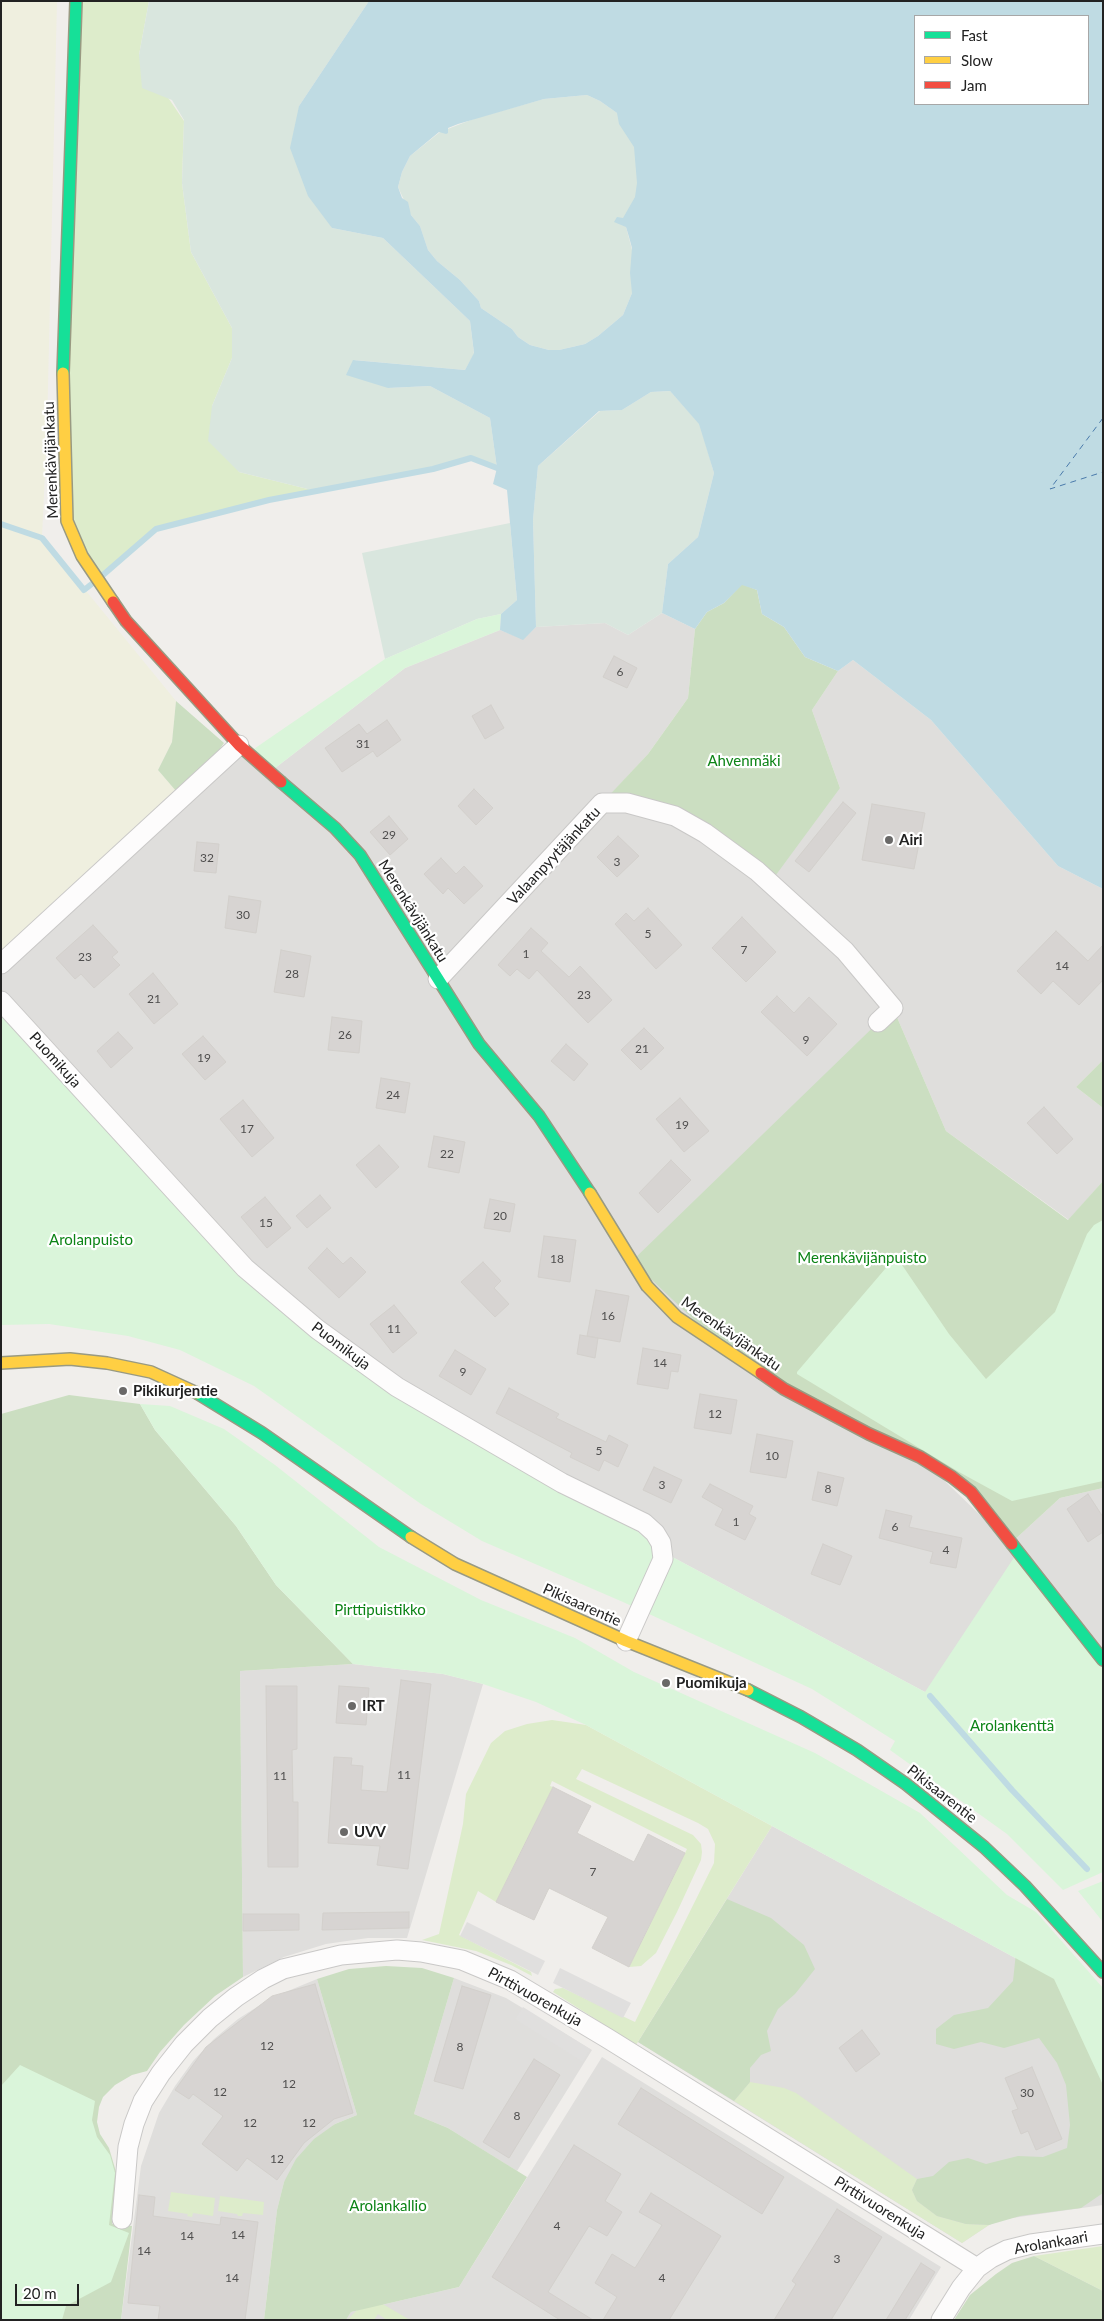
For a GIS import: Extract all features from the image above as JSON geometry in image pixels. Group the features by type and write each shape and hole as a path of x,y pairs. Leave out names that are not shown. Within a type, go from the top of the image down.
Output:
{"street":[{"name":"Merenkävijänkatu","path":"76,1 64,380 67,521 82,556 126,621 239,745 335,828 360,855 480,1044 539,1116 599,1206 647,1286 677,1317 784,1389 869,1434 920,1457 952,1477 971,1492 1103,1660"},
{"path":"1,964 239,745"},
{"name":"Valaanpyytäjänkatu","path":"438,979 602,803 627,802 675,816 705,833 757,871 846,951 893,1008 878,1022"},
{"name":"Puomikuja","path":"1,1001 245,1268 317,1329 397,1387 562,1483 644,1523 655,1533 661,1543 663,1559 626,1641"},
{"name":"Pikisaarentie","path":"1,1364 16,1360 70,1359 107,1363 151,1372 215,1403 254,1428 390,1524 455,1564 626,1641 754,1692 857,1750 906,1784 984,1847 1026,1886 1103,1972"},
{"name":"Pirttivuorenkuja","path":"122,2219 128,2147 134,2124 144,2101 161,2073 184,2044 210,2018 236,1997 263,1979 283,1969 341,1955 397,1950 421,1952 462,1960 518,1984 977,2268"},
{"name":"Arolankaari","path":"941,2320 961,2288 977,2268 991,2258 1007,2250 1103,2234"}],"shaded area":[{"path":"149,1 369,1 299,106 332,228 383,238 470,321 474,354 465,370 354,360 388,388 430,386 490,418 497,468 471,458 433,469 316,491 239,472 208,441 212,406 232,358 232,328 191,252 182,183 184,120 172,100 142,88 139,55"},
{"path":"587,95 600,101 620,115 640,157 638,190 626,227 634,257 632,293 623,315 598,336 585,344 559,350 549,350 530,345 518,337 512,329 481,308 479,301 460,280 437,261 428,250 420,226 411,215 398,187 402,172 410,156 440,132 476,118 544,99"},
{"path":"670,391 700,424 714,473 698,537 668,564 662,613 628,635 605,623 536,627 533,520 538,466 600,411 622,410 651,392"},
{"path":"510,523 517,600 501,614 477,619 385,659 362,553"},
{"path":"662,613 695,629 688,698 648,754 603,803 840,788 812,710 838,671 853,660 931,720 1058,866 1103,889 1103,1060 1076,1087 1103,1108 1103,1181 1069,1220 946,1131 893,1008 920,1457 1010,1544 1060,1498 1103,1488 1103,1660 925,1692 663,1552 661,1543 397,1387 245,1268 1,1001 1,963 239,745 270,772 405,668 500,630 523,639 536,627 605,623 628,635"},
{"path":"353,1664 443,1674 483,1684 407,1938 368,1938 326,1944 284,1957 243,1977 240,1671"},
{"path":"772,1826 1054,1979 1103,2085 1103,2205 1005,2219 989,2225 962,2243 638,2042"},
{"path":"467,1922 545,1961 538,1975 460,1936"},
{"path":"560,1968 631,2003 623,2018 553,1983"},
{"path":"454,1978 506,1998 592,2050 517,2171 448,2128 414,2114"},
{"path":"317,1979 357,2115 335,2124 284,2182 277,2210 264,2320 121,2320 141,2166 159,2113 193,2061 214,2039 238,2019 271,1998"},
{"path":"523,2007 590,2049 583,2062 515,2019"},
{"path":"602,2057 941,2267 909,2320 346,2320 351,2312 459,2287"}],"green space":[{"path":"1,1 57,1 47,429 42,537 176,701 172,742 158,770 182,798 1,963"},
{"path":"76,1 149,1 139,55 184,121 182,183 191,252 232,328 232,358 212,406 239,472 316,491 269,500 156,529 98,579 65,498"},
{"name":"Ahvenmäki","path":"742,584 757,590 762,614 784,627 805,657 838,671 812,710 840,788 770,883 705,833 602,803 648,754 688,698 695,629 707,612 724,603"},
{"path":"501,614 500,630 405,668 270,772 248,753 385,659 477,619"},
{"path":"176,701 224,743 195,785 182,798 158,770 172,742"},
{"name":"Arolanpuisto","path":"1,1007 320,1338 621,1518 663,1552 925,1692 1017,1553 1103,1660 1103,1872 1063,1890 1007,1834 890,1750 895,1741 812,1689 623,1602 482,1541 421,1504 254,1386 180,1350 128,1336 49,1324 1,1325"},
{"name":"Merenkävijänpuisto","path":"893,1008 946,1131 1068,1220 1103,1181 1103,1488 1060,1498 1010,1544 971,1492 732,1356 632,1261"},
{"path":"1103,1060 1103,1108 1076,1087"},
{"path":"1103,1220 1103,1481 1012,1501 959,1472 797,1374 891,1262 897,1261 900,1262 949,1334 986,1379 1055,1312 1087,1234 1094,1225"},
{"path":"69,1395 140,1404 155,1430 236,1526 276,1585 353,1664 240,1671 243,1977 215,1996 184,2025 160,2052 147,2071 132,2075 115,2085 103,2097 99,2107 97,2122 100,2134 109,2148 117,2175 112,2224 132,2226 121,2320 1,2320 1,1414"},
{"name":"Pirttipuistikko","path":"140,1404 170,1406 224,1429 275,1465 379,1547 481,1600 575,1638 634,1672 815,1753 920,1813 1007,1895 1036,1912 1103,1988 1103,2085 1054,1979 586,1725 536,1702 483,1684 443,1674 353,1664 276,1585 236,1526 155,1430"},
{"path":"552,1720 586,1725 772,1826 636,2045 553,1992 555,1989 563,1988 635,2022 714,1863 715,1844 708,1829 698,1823 582,1769 576,1779 693,1835 701,1844 701,1860 677,1912 656,1953 641,1966 629,1967 687,1849 552,1781 550,1786 553,1787 496,1902 478,1891 459,1935 531,1972 532,1976 476,1951 422,1940 439,1934 463,1824 466,1794 491,1743 505,1731 527,1724"},
{"path":"1103,1881 1103,1922 1078,1891"},
{"path":"727,1899 771,1918 804,1945 815,1969 795,1994 778,2009 767,2031 771,2051 761,2055 750,2068 750,2082 734,2101 638,2042"},
{"path":"1026,1937 1103,2028 1103,2193 1081,2208 1020,2216 989,2225 966,2224 937,2216 917,2201 912,2190 917,2179 933,2176 949,2162 968,2158 986,2164 1018,2156 1043,2157 1067,2148 1070,2125 1066,2085 1057,2063 1039,2038 1004,2048 981,2042 954,2049 936,2044 936,2029 954,2015 988,2008 1013,1981 1017,1943"},
{"name":"Arolankallio","path":"386,1966 422,1968 454,1978 414,2114 448,2128 527,2177 459,2287 351,2312 346,2320 264,2320 277,2210 284,2182 296,2159 314,2139 335,2124 357,2115 317,1979 349,1969"},
{"path":"20,2065 95,2101 92,2120 97,2137 110,2155 115,2173 109,2225 129,2233 111,2282 66,2306 62,2320 1,2320 1,2086"},
{"path":"750,2082 784,2088 796,2093 917,2179 912,2190 917,2201 937,2216 966,2224 989,2225 962,2243 734,2101"},
{"path":"171,2192 215,2198 213,2216 193,2213 192,2217 187,2216 188,2214 168,2211"},
{"path":"220,2196 264,2202 263,2215 243,2213 242,2216 238,2216 237,2214 218,2211"},
{"path":"1103,2246 1103,2291 1034,2256"},
{"path":"1034,2256 1103,2291 1103,2320 954,2320 970,2295 996,2274 1012,2263"},
{"path":"381,2303 410,2320 387,2320 378,2314 374,2320 347,2320 358,2309"}],"water":[{"path":"369,1 1103,1 1103,889 1058,866 931,720 853,660 838,671 805,657 784,627 762,614 757,590 742,585 724,603 707,612 695,629 662,613 668,564 698,537 714,473 699,424 670,391 651,392 622,410 599,411 538,466 533,520 536,627 523,640 500,630 501,614 517,600 507,490 493,484 497,468 490,418 430,386 388,388 346,375 353,360 465,370 474,353 470,321 383,238 332,228 308,196 290,148 299,106","holes":["587,95 600,101 617,113 619,124 634,147 637,183 635,197 623,218 617,217 614,222 626,227 632,248 630,273 632,293 623,315 598,336 585,344 559,350 549,350 530,345 518,337 512,329 481,308 479,301 460,280 437,261 428,250 420,226 411,215 408,202 402,198 398,187 402,172 410,156 439,132 448,133 448,128 544,99"]}],"building":[{"path":"614,656 637,668 627,688 603,677"},
{"path":"491,705 504,728 485,739 472,716"},
{"path":"387,720 401,740 377,757 373,751 342,772 325,748 359,724 367,734"},
{"path":"474,789 493,808 476,825 458,806"},
{"path":"843,802 856,813 809,872 795,861"},
{"path":"872,804 925,813 914,869 862,860"},
{"path":"389,816 408,839 390,855 370,832"},
{"path":"618,836 639,856 617,877 597,857"},
{"path":"197,842 219,844 216,873 194,871"},
{"path":"441,858 456,874 464,866 483,886 464,904 448,888 443,894 424,874"},
{"path":"229,896 261,901 256,933 225,928"},
{"path":"648,908 682,945 656,969 615,924 626,913 634,921"},
{"path":"742,917 776,952 746,982 712,948"},
{"path":"93,925 118,952 112,957 120,965 94,988 81,974 75,979 56,958"},
{"path":"531,928 548,943 541,951 569,977 580,966 612,1000 588,1023 537,970 529,979 517,969 510,976 498,965"},
{"path":"1056,931 1088,961 1103,945 1103,980 1079,1005 1053,981 1041,994 1017,971"},
{"path":"281,950 311,956 304,997 274,992"},
{"path":"153,973 178,1004 154,1024 129,994"},
{"path":"777,996 794,1013 809,997 837,1024 807,1056 761,1012"},
{"path":"332,1017 362,1021 359,1053 328,1050"},
{"path":"644,1028 664,1048 641,1070 621,1050"},
{"path":"118,1032 133,1048 111,1068 97,1051"},
{"path":"203,1036 226,1062 205,1080 182,1054"},
{"path":"566,1044 588,1064 574,1081 551,1061"},
{"path":"381,1078 410,1083 405,1113 376,1108"},
{"path":"680,1098 709,1131 684,1152 656,1119"},
{"path":"243,1100 274,1138 252,1157 220,1119"},
{"path":"1044,1107 1073,1139 1057,1154 1027,1123"},
{"path":"434,1136 465,1142 459,1173 428,1167"},
{"path":"379,1145 399,1167 376,1188 356,1165"},
{"path":"671,1160 691,1180 658,1213 639,1193"},
{"path":"320,1195 331,1208 307,1228 296,1216"},
{"path":"265,1197 291,1228 267,1248 241,1217"},
{"path":"490,1199 515,1204 510,1232 484,1228"},
{"path":"544,1236 576,1240 570,1282 538,1277"},
{"path":"327,1248 343,1264 351,1257 366,1272 339,1298 308,1268"},
{"path":"483,1262 501,1281 494,1288 509,1304 495,1317 461,1282"},
{"path":"596,1290 629,1296 620,1342 587,1336"},
{"path":"394,1305 417,1333 393,1353 370,1324"},
{"path":"580,1335 598,1338 595,1358 577,1354"},
{"path":"643,1348 681,1355 678,1372 671,1371 668,1389 637,1384"},
{"path":"455,1350 486,1369 471,1395 439,1376"},
{"path":"509,1388 559,1414 556,1418 606,1442 609,1435 628,1445 618,1467 604,1460 599,1471 570,1457 572,1453 496,1413"},
{"path":"700,1394 737,1400 731,1434 694,1428"},
{"path":"757,1434 793,1441 786,1478 750,1472"},
{"path":"654,1467 682,1480 671,1503 643,1490"},
{"path":"818,1472 844,1478 837,1506 812,1500"},
{"path":"710,1484 753,1506 749,1514 756,1518 745,1540 715,1525 723,1509 702,1497"},
{"path":"1088,1494 1103,1517 1103,1532 1088,1542 1067,1509"},
{"path":"886,1510 912,1516 909,1527 962,1538 956,1568 930,1563 933,1552 879,1538"},
{"path":"823,1544 852,1556 840,1585 811,1574"},
{"path":"401,1680 431,1684 408,1869 377,1865 380,1846 328,1843 334,1757 352,1758 351,1765 363,1766 361,1790 387,1792"},
{"path":"266,1686 297,1686 297,1749 292,1750 293,1802 298,1802 298,1867 268,1867"},
{"name":"IRT","path":"339,1686 369,1688 366,1725 336,1723"},
{"path":"553,1787 591,1806 577,1833 634,1862 648,1834 685,1853 629,1967 592,1948 608,1917 549,1888 534,1920 496,1902"},
{"path":"409,1912 409,1928 322,1930 323,1913"},
{"path":"243,1914 299,1914 299,1930 243,1931"},
{"path":"315,1984 353,2113 334,2119 304,2143 277,2180 247,2158 237,2171 202,2144 223,2116 193,2094 189,2099 175,2090 206,2047 272,1996"},
{"path":"462,1986 491,1995 463,2089 434,2081"},
{"path":"862,2030 880,2054 856,2072 839,2048"},
{"path":"534,2059 560,2075 509,2158 483,2142"},
{"path":"1032,2067 1062,2139 1036,2150 1028,2131 1021,2134 1012,2111 1018,2109 1005,2078"},
{"path":"641,2088 784,2177 762,2214 618,2124"},
{"path":"574,2145 621,2174 605,2201 622,2212 607,2236 589,2226 548,2292 593,2320 560,2320 492,2277"},
{"path":"651,2193 721,2236 669,2320 603,2320 617,2297 595,2283 612,2254 635,2268 662,2225 639,2212"},
{"path":"139,2195 155,2197 153,2216 220,2225 221,2217 258,2222 245,2320 158,2320 160,2306 128,2303"},
{"path":"837,2209 882,2237 831,2320 774,2320 796,2284 792,2281"},
{"path":"921,2263 935,2272 905,2320 886,2320"}],"waterway":[{"path":"103,575 156,529 269,500 433,469 471,458 497,468"},
{"path":"1,524 42,538 84,590 93,583"},
{"path":"930,1696 1012,1790 1087,1869"}],"ferry route":[{"path":"1103,418 1050,489 1103,472"}],"traffic: fast":[{"path":"63,373 76,1"},
{"path":"281,782 335,828 360,855 479,1044 539,1116 590,1193"},
{"path":"197,1393 262,1433 411,1537"},
{"path":"1012,1544 1103,1660"},
{"path":"748,1690 801,1717 857,1750 906,1784 984,1847 1025,1886 1103,1972"}],"traffic: slow":[{"path":"63,373 67,521 82,556 113,602"},
{"path":"590,1193 647,1286 677,1317 761,1373"},
{"path":"1,1363 70,1359 107,1363 151,1372 197,1393"},
{"path":"411,1537 455,1564 626,1641 748,1690"}],"traffic: jam":[{"path":"113,602 126,621 239,745 281,782"},
{"path":"761,1373 784,1389 869,1434 920,1457 952,1477 971,1492 1012,1544"}],"place":[{"name":"Airi","path":"889,840"},
{"name":"Pikikurjentie","path":"123,1391"},
{"name":"Puomikuja","path":"666,1683"},
{"name":"IRT","path":"352,1706"},
{"name":"UVV","path":"344,1832"}],"park label":[{"name":"Arolankenttä","path":"1012,1726"}]}
